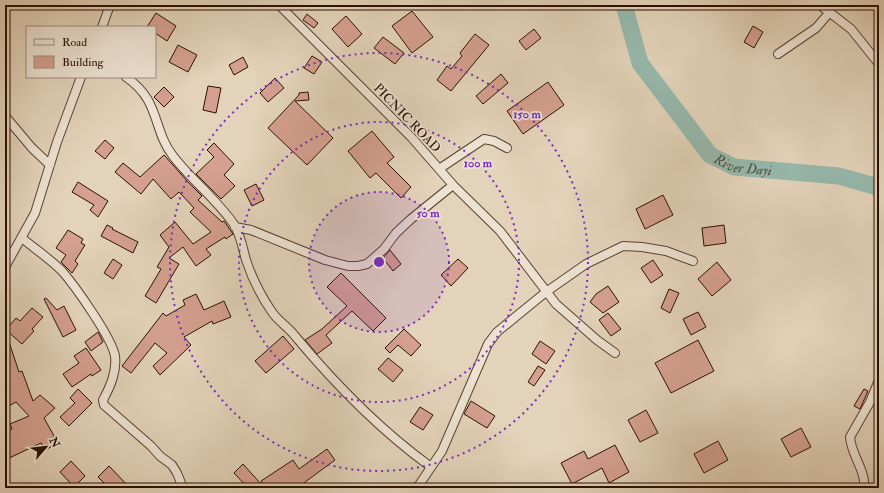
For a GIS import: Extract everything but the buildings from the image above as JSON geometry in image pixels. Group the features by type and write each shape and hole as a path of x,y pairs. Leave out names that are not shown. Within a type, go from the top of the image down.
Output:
{"street":[{"path":"102,26 110,5"},
{"name":"PICNIC ROAD","path":"279,5 372,98 453,185 500,231 556,304 597,340 615,353"},
{"path":"820,5 851,29 879,64"},
{"path":"778,54 816,28 829,13"},
{"path":"5,267 35,213 59,134 81,78"},
{"path":"127,78 143,91 172,155 222,210 235,227 256,284 272,313 291,331 327,375 371,417 432,467"},
{"path":"5,116 32,148 50,165"},
{"path":"439,169 484,139 494,141 507,148"},
{"path":"235,227 251,230 325,260 348,266 358,266 367,264 384,249 396,233 411,219 453,185"},
{"path":"22,238 62,271 108,339 114,355 115,366 112,381 103,400 104,405 172,465 183,488"},
{"path":"417,488 442,451 488,344 497,332 546,292 586,264 623,246 642,247 666,251 693,261"},
{"path":"864,488 862,471 851,444 850,437 870,402 879,380"}],"waterway":[{"name":"River Dayi","path":"624,5 640,63 710,155 734,167 839,176 874,186 879,189"}]}
